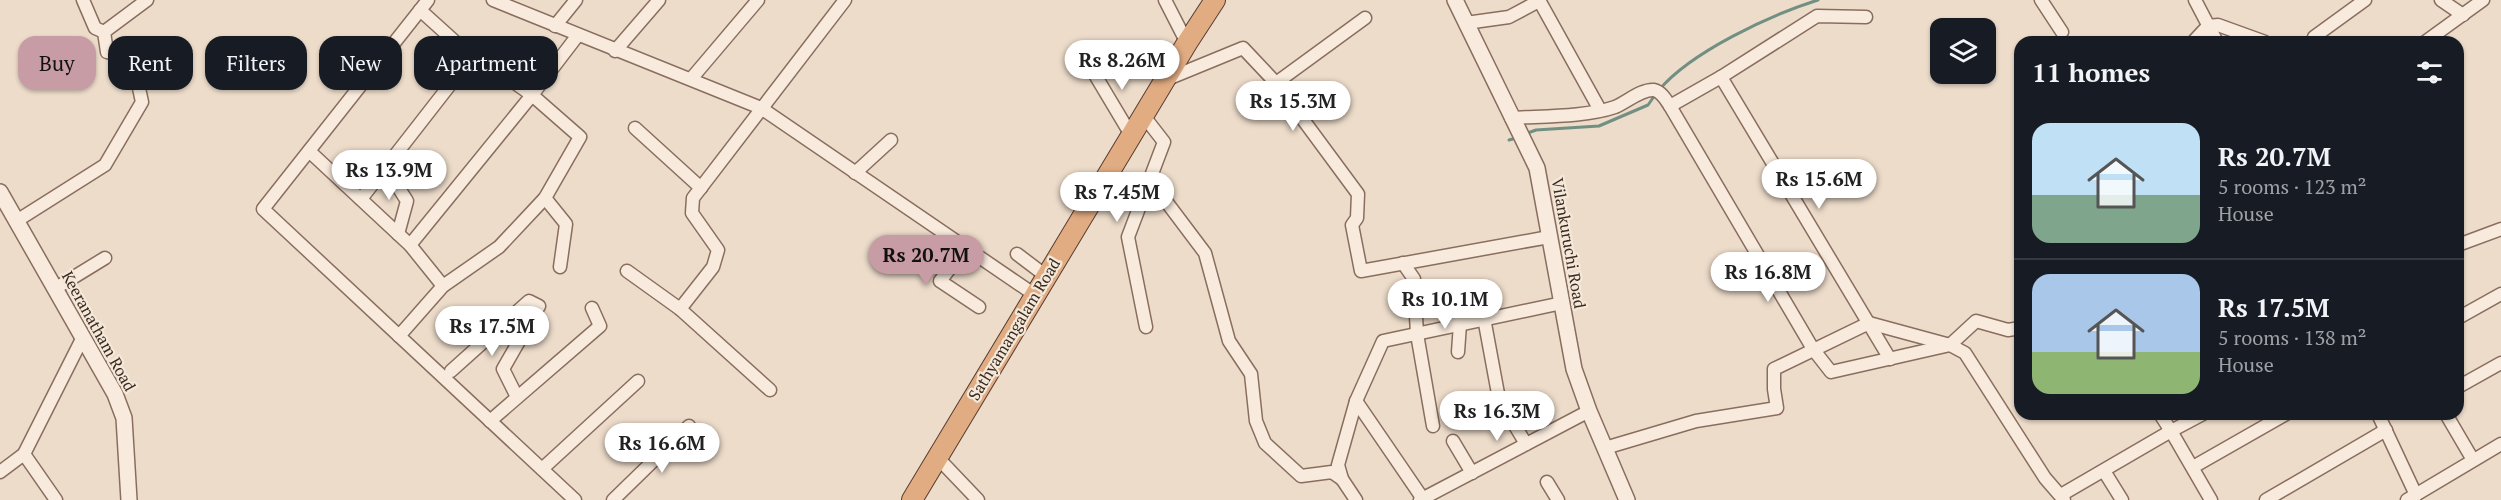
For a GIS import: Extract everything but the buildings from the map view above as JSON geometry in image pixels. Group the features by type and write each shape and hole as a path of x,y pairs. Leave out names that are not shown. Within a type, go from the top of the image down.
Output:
{"highway":[{"name":"Sathyamangalam Road","path":"912,500 1143,115 1215,0"},
{"name":"Sathyamangalam Road","path":"906,500 932,465"}],"street":[{"path":"83,0 95,28 104,32"},
{"path":"104,32 147,0"},
{"path":"428,0 263,209 575,500"},
{"path":"493,0 761,108 1035,295"},
{"path":"555,26 576,0"},
{"path":"615,51 659,0"},
{"path":"691,79 758,0"},
{"path":"680,309 713,267 718,250 692,213 693,198 845,0"},
{"path":"1166,0 1187,43"},
{"name":"Vilankuruchi Road","path":"1455,0 1538,168 1574,369 1588,411 1624,499"},
{"path":"2041,0 2062,32"},
{"path":"2317,36 2365,0"},
{"path":"2441,0 2463,15"},
{"path":"2433,36 2483,0"},
{"path":"1466,23 1509,17 1539,1 1600,110"},
{"path":"2199,2 2214,36"},
{"path":"420,10 449,36"},
{"path":"1670,106 1721,77 1817,16 1866,17"},
{"path":"1276,82 1365,18"},
{"path":"2199,36 2208,26 2218,25 2248,36"},
{"path":"18,220 105,165 142,102 132,56 107,51 104,32"},
{"path":"410,245 578,35"},
{"path":"1164,81 1243,48 1276,82 1358,194 1358,218 1352,225 1361,271 1549,237"},
{"path":"1088,63 1131,135"},
{"path":"1721,77 1890,359"},
{"path":"362,200 446,90"},
{"path":"399,336 443,286 499,247 545,198 580,137 525,90"},
{"path":"1518,130 1614,107 1643,92 1656,91 1670,106 1813,349 1831,372 1950,345 1976,321 2007,330 2014,329"},
{"path":"1143,115 1164,142 1128,237 1146,327"},
{"path":"635,128 701,188"},
{"path":"855,173 891,140"},
{"path":"309,151 410,245 443,286"},
{"path":"386,168 407,201 398,234"},
{"path":"1150,180 1205,253 1229,341 1251,374 1256,421 1265,443 1301,476 1332,472 1341,479 1356,500"},
{"name":"Keeranatham Road","path":"0,194 18,220 115,394 124,418 129,500"},
{"path":"545,198 566,224 560,267"},
{"path":"2464,243 2501,229"},
{"path":"966,248 940,281 979,307"},
{"path":"1017,254 1046,276"},
{"path":"56,288 105,258"},
{"path":"1403,263 1414,279 1417,334 1433,426"},
{"path":"627,271 680,309 770,390"},
{"path":"2464,315 2501,294"},
{"path":"451,371 529,301 539,306 502,369 517,397"},
{"path":"1341,479 1338,465 1356,401 1383,341 1562,303"},
{"path":"1448,304 1460,324 1458,352"},
{"path":"490,421 600,326 592,308"},
{"path":"1484,318 1499,399 1526,444"},
{"path":"1605,448 1696,420 1778,408 1773,388 1774,369 1869,323 1950,345 1965,353 2045,478 2062,497 2192,420"},
{"path":"0,472 24,453 83,337"},
{"path":"2464,384 2501,363"},
{"path":"542,469 638,381"},
{"path":"1356,401 1422,499 1588,411"},
{"path":"2164,420 2211,500"},
{"path":"2193,467 2275,420"},
{"path":"2381,420 2411,497 2501,444"},
{"path":"2450,420 2473,460"},
{"path":"613,500 689,426"},
{"path":"2266,500 2386,430"},
{"path":"1453,441 1472,473"},
{"path":"24,453 56,500"},
{"path":"932,465 978,500"},
{"path":"2104,471 2122,500"},
{"path":"1547,482 1558,500"}],"waterway":[{"path":"1659,90 1691,62 1732,36 1777,15 1818,0"},
{"path":"1525,134 1536,130 1599,126 1648,105 1655,95"},
{"path":"1509,140 1516,138"}]}
